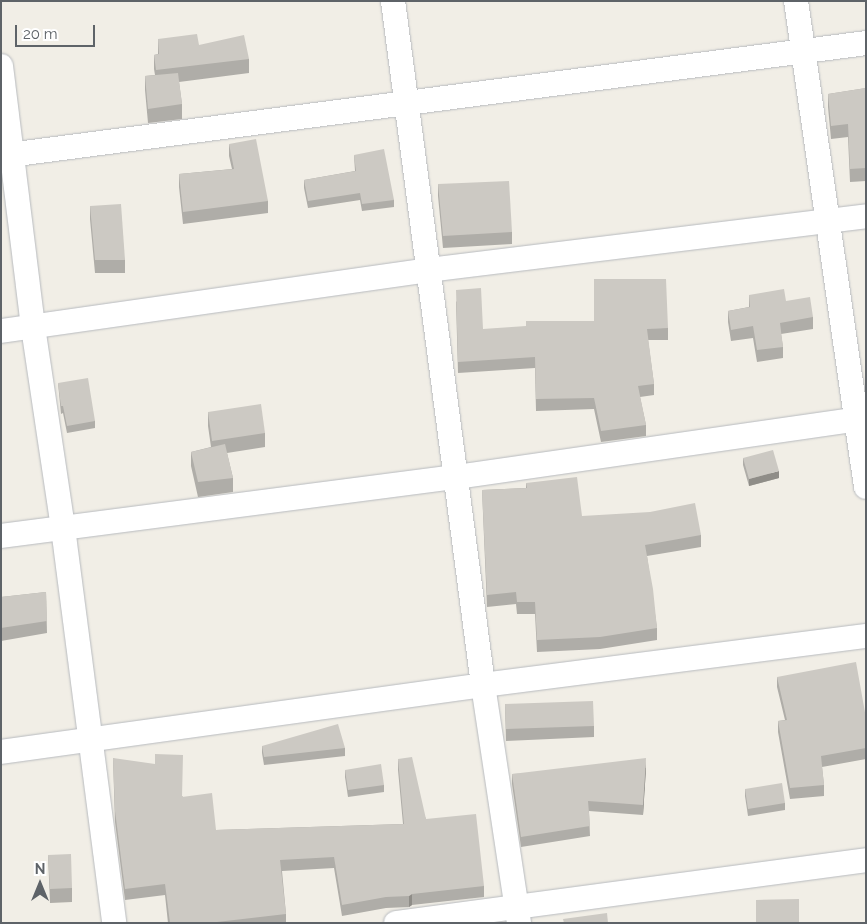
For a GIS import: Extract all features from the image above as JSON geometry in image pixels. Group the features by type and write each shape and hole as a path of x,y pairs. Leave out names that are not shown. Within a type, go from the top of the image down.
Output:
{"street":[{"path":"393,1 483,685 518,915"},
{"path":"796,1 861,419 866,487"},
{"path":"6,156 866,43"},
{"path":"1,66 6,156 63,528 114,923"},
{"path":"1,332 429,270 866,216"},
{"path":"1,536 457,477 861,419"},
{"path":"1,752 483,685 866,636"},
{"path":"396,923 518,915 866,860"}],"building":[{"path":"197,34 199,45 244,35 249,59 156,70 154,55 159,54 158,39"},
{"path":"178,73 182,104 148,109 145,76"},
{"path":"866,88 866,168 850,169 848,124 831,126 828,94"},
{"path":"256,139 268,201 183,212 179,174 234,169 229,144"},
{"path":"384,149 394,200 362,204 360,193 308,201 304,180 356,171 354,155"},
{"path":"509,181 512,232 443,236 438,184"},
{"path":"121,204 125,260 95,260 90,206"},
{"path":"594,279 666,279 668,328 647,329 654,384 638,386 646,425 601,431 594,398 536,399 535,357 458,362 456,290 481,288 483,329 526,326 526,321 594,321"},
{"path":"784,289 786,301 810,297 813,317 780,323 783,347 757,350 753,326 731,330 728,311 750,307 749,295"},
{"path":"88,378 95,421 67,426 63,406 61,406 58,383"},
{"path":"261,404 265,433 212,441 208,412"},
{"path":"225,444 233,478 198,482 191,452"},
{"path":"773,450 779,471 749,479 743,458"},
{"path":"577,477 582,516 650,512 695,503 701,535 645,545 653,589 657,628 600,637 537,640 535,602 517,602 516,592 487,595 482,490 527,488 526,483"},
{"path":"46,592 47,621 1,628 1,597"},
{"path":"856,662 866,718 866,748 821,756 824,785 790,788 778,721 787,720 777,677"},
{"path":"593,701 594,726 506,729 505,704"},
{"path":"338,724 345,748 264,757 262,746"},
{"path":"155,754 183,755 182,797 212,793 216,830 404,824 398,759 412,757 426,819 476,814 484,886 412,894 409,896 386,897 342,905 334,857 280,860 286,914 217,923 170,923 165,884 125,889 115,811 113,758 155,764"},
{"path":"646,758 643,805 588,801 590,826 521,837 512,774"},
{"path":"381,764 384,785 348,790 345,770"},
{"path":"782,783 785,803 748,809 745,789"},
{"path":"71,854 72,888 50,889 48,855"},
{"path":"799,899 799,923 756,923 756,900"},
{"path":"607,913 608,923 564,923 563,919"}]}
